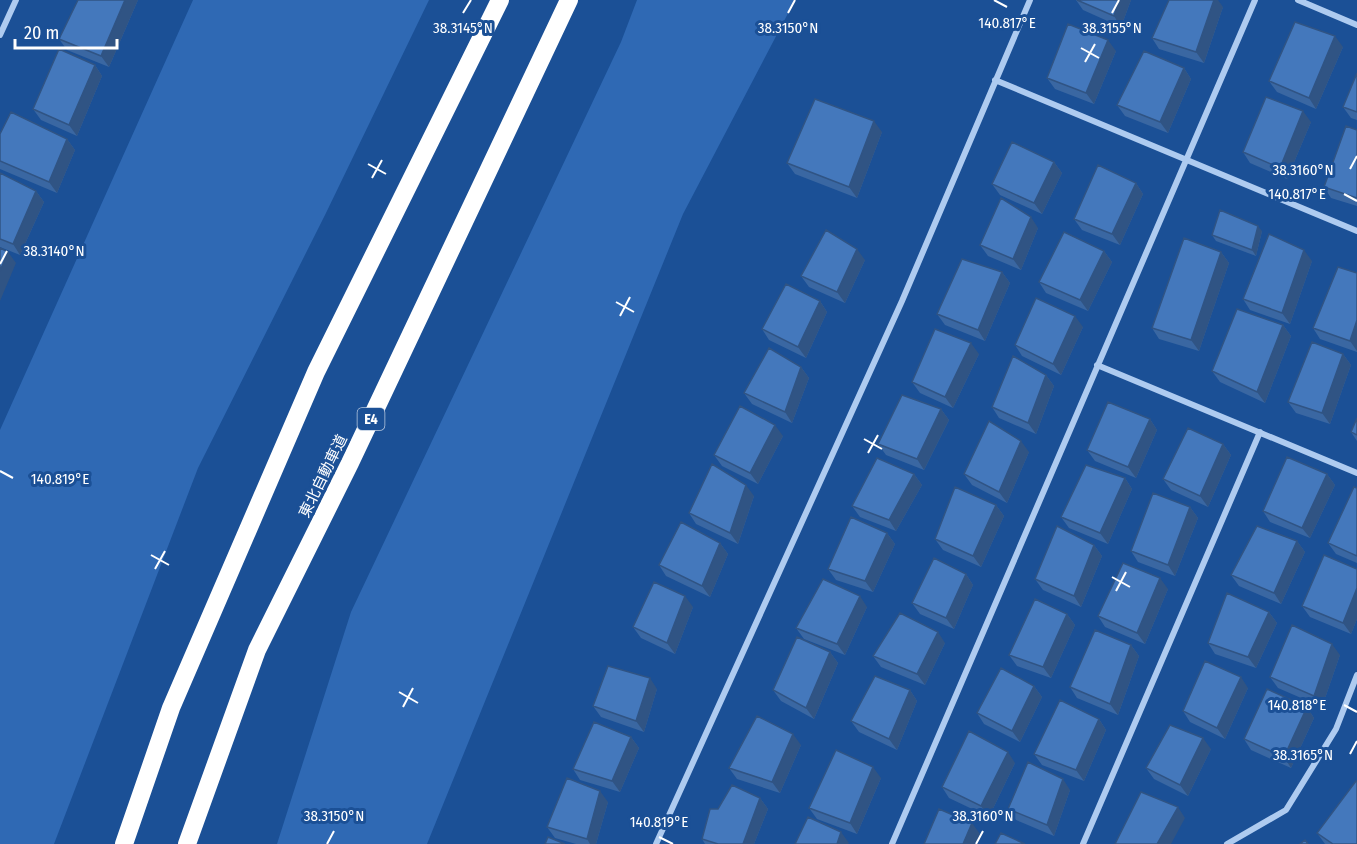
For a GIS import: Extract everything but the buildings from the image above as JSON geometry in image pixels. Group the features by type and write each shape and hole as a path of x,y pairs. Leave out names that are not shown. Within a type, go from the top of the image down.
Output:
{"highway":[{"path":"124,844 171,708 316,372 500,0"},
{"name":"東北自動車道","path":"187,844 257,650 350,463 569,0"}],"street":[{"path":"0,35 16,0"},
{"path":"656,844 902,302 1030,0"},
{"path":"892,844 1255,0"},
{"path":"1298,0 1357,25"},
{"path":"995,80 1357,231"},
{"path":"1097,365 1357,473"},
{"path":"1083,844 1260,432"},
{"path":"1227,844 1286,810 1336,729 1357,675"}],"shaded area":[{"path":"193,0 429,0 325,215 198,468 54,844 0,844 0,430"},
{"path":"637,0 795,0 683,214 427,844 277,844 351,612 621,42"}]}
